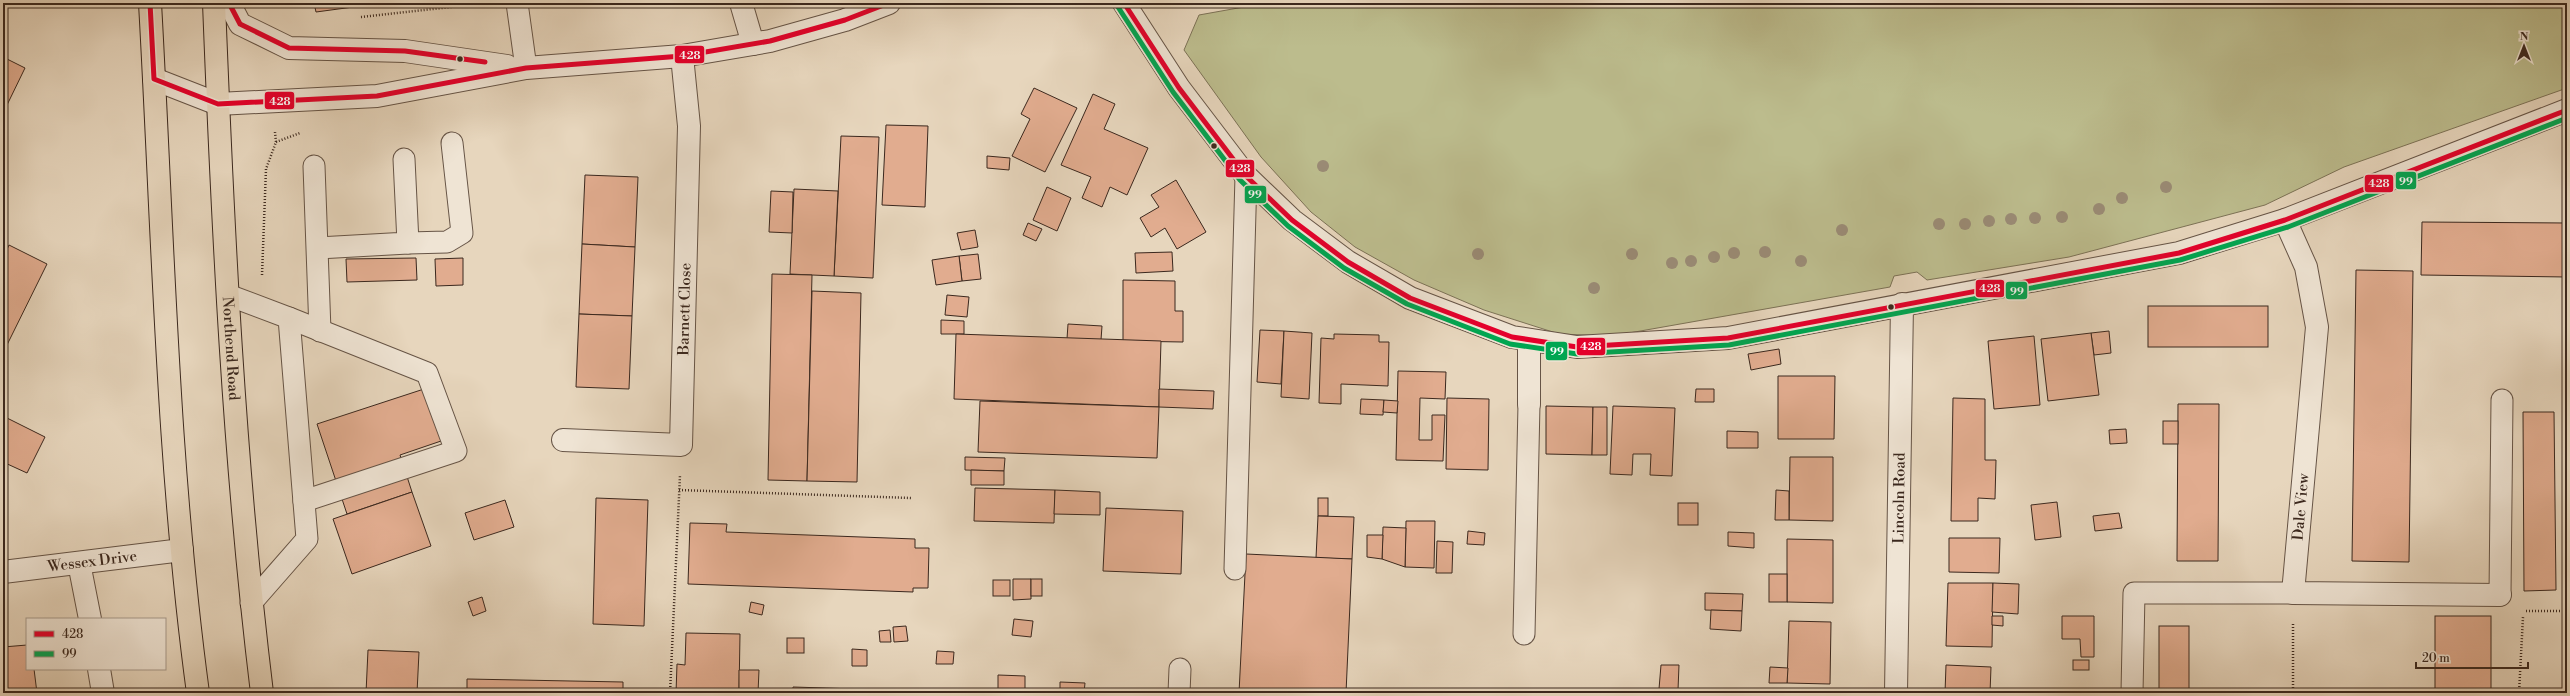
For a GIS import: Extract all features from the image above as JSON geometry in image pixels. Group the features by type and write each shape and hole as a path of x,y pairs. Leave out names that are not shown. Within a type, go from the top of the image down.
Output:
{"main road":[{"path":"150,3 169,371 182,550 198,693"},
{"name":"Northend Road","path":"214,3 228,294 251,603 262,693"}],"street":[{"path":"229,3 240,24 289,48 404,51 526,68"},
{"path":"742,3 753,44"},
{"path":"154,80 218,104 377,96 526,68 682,56 770,42 845,20 888,3"},
{"path":"1124,3 1178,88 1246,176 1292,220 1335,252 1410,298 1512,337 1577,347 1728,338 2179,253 2285,220 2567,110"},
{"name":"Barnett Close","path":"681,445 689,126 682,56"},
{"name":"Dale View","path":"2285,220 2306,267 2317,327 2293,593"},
{"name":"Lincoln Road","path":"1896,693 1902,304"},
{"path":"1529,340 1529,404"},
{"path":"563,440 681,445"},
{"name":"Wessex Drive","path":"3,572 182,550"},
{"path":"79,563 90,618"},
{"path":"2293,593 2500,595"},
{"path":"99,670 103,693"}],"lane":[{"path":"517,3 526,68"},
{"path":"318,248 447,242 462,233 452,143"},
{"path":"404,159 408,243"},
{"path":"314,166 320,331"},
{"path":"1235,569 1246,176"},
{"path":"228,294 428,373 456,451 304,502"},
{"path":"251,603 307,539 289,318"},
{"path":"2500,595 2502,400"},
{"path":"1524,634 1529,404"},
{"path":"2132,693 2134,592 2293,593"},
{"path":"1179,693 1180,669"}],"path":[{"path":"358,17 491,3"},
{"path":"670,693 681,445"},
{"path":"679,490 911,498"},
{"path":"2293,593 2293,693"},
{"path":"2519,693 2523,611 2567,611"}],"green space":[{"path":"1266,3 2567,3 2567,88 2344,167 2265,205 2069,257 1927,280 1917,272 1894,276 1890,287 1612,336 1559,334 1484,310 1414,280 1355,247 1311,212 1261,157 1184,50 1199,15"}],"building":[{"path":"314,3 383,3 316,12"},
{"path":"3,57 25,68 7,105 3,103"},
{"path":"1034,88 1077,108 1045,172 1012,156 1030,119 1021,114"},
{"path":"1093,94 1115,104 1104,129 1148,148 1127,195 1110,187 1102,207 1082,198 1091,177 1061,165"},
{"path":"886,125 928,126 925,207 882,205"},
{"path":"841,136 879,137 873,278 834,276"},
{"path":"987,156 1010,158 1009,170 987,168"},
{"path":"585,175 638,177 635,247 582,244"},
{"path":"1176,180 1206,232 1177,249 1165,228 1151,237 1140,218 1159,207 1151,195"},
{"path":"1047,187 1071,198 1057,231 1033,220"},
{"path":"794,189 838,191 834,276 790,274"},
{"path":"771,191 793,192 792,233 769,232"},
{"path":"2422,222 2567,223 2567,277 2421,275"},
{"path":"1028,223 1042,229 1036,241 1023,235"},
{"path":"975,230 978,247 961,250 957,233"},
{"path":"582,244 635,247 632,316 579,314"},
{"path":"9,245 47,264 3,353 3,258"},
{"path":"1172,252 1173,271 1136,273 1135,253"},
{"path":"978,254 981,279 962,281 959,256"},
{"path":"959,256 962,281 936,285 932,260"},
{"path":"416,258 417,280 347,282 346,259"},
{"path":"463,258 463,285 436,286 435,259"},
{"path":"2356,270 2413,271 2409,562 2352,561"},
{"path":"772,274 812,275 807,481 768,480"},
{"path":"1123,280 1175,281 1175,311 1183,311 1183,342 1123,341"},
{"path":"812,291 861,293 857,482 807,481"},
{"path":"947,295 969,297 967,317 945,315"},
{"path":"2148,306 2268,306 2268,347 2148,347"},
{"path":"579,314 632,316 629,389 576,387"},
{"path":"941,320 964,321 964,334 941,334"},
{"path":"1068,324 1102,326 1101,340 1067,339"},
{"path":"1260,330 1284,331 1281,384 1257,382"},
{"path":"1284,331 1312,333 1309,399 1281,397"},
{"path":"2109,331 2111,353 2094,355 2091,333"},
{"path":"2091,333 2099,395 2048,401 2041,339"},
{"path":"956,334 1161,341 1159,407 954,399"},
{"path":"1334,334 1379,335 1379,342 1389,342 1388,386 1341,384 1341,404 1319,403 1321,338 1334,339"},
{"path":"2034,336 2040,405 1994,409 1988,341"},
{"path":"1779,349 1781,364 1751,370 1748,354"},
{"path":"1398,371 1446,372 1445,399 1420,398 1419,440 1432,440 1432,415 1445,415 1443,461 1396,460"},
{"path":"1778,376 1835,376 1834,439 1778,439"},
{"path":"427,388 444,440 400,455 412,492 347,514 317,424"},
{"path":"1159,389 1214,391 1213,409 1159,407"},
{"path":"1696,389 1714,389 1714,402 1695,402"},
{"path":"1447,398 1489,399 1488,470 1446,469"},
{"path":"1953,398 1985,399 1985,460 1996,460 1995,499 1978,498 1978,521 1951,521"},
{"path":"1361,399 1384,400 1383,415 1360,414"},
{"path":"1384,400 1398,401 1397,413 1383,412"},
{"path":"980,401 1159,407 1157,458 978,452"},
{"path":"2178,404 2219,404 2218,561 2177,561"},
{"path":"1546,406 1593,407 1592,455 1546,454"},
{"path":"1613,406 1675,408 1672,476 1650,475 1651,454 1633,454 1632,475 1610,474"},
{"path":"1593,407 1607,407 1607,455 1592,455"},
{"path":"2523,412 2554,412 2556,590 2524,591"},
{"path":"3,416 45,437 27,473 3,462"},
{"path":"2163,421 2178,421 2178,444 2163,444"},
{"path":"2126,429 2127,443 2110,444 2109,430"},
{"path":"1727,431 1758,432 1758,448 1727,448"},
{"path":"965,457 1005,458 1004,471 965,470"},
{"path":"1790,457 1833,457 1833,521 1789,520"},
{"path":"971,470 1004,471 1004,485 971,485"},
{"path":"975,488 1055,490 1054,523 974,521"},
{"path":"1055,490 1100,492 1100,515 1054,514"},
{"path":"1776,490 1789,491 1789,520 1775,520"},
{"path":"412,492 431,546 352,574 333,519"},
{"path":"596,498 648,500 644,626 593,624"},
{"path":"1318,498 1328,498 1328,516 1318,516"},
{"path":"505,500 514,527 474,540 465,513"},
{"path":"2057,502 2061,537 2035,540 2031,505"},
{"path":"1678,503 1698,503 1698,525 1678,525"},
{"path":"1106,508 1183,511 1181,574 1103,571"},
{"path":"2119,513 2122,528 2095,531 2093,516"},
{"path":"1318,516 1354,517 1352,559 1316,558"},
{"path":"1406,521 1435,521 1434,568 1405,567"},
{"path":"690,523 727,524 726,532 915,539 915,548 929,548 928,588 913,588 913,592 688,584"},
{"path":"1383,527 1406,528 1405,567 1382,559"},
{"path":"1468,531 1485,533 1484,545 1467,544"},
{"path":"1728,532 1754,533 1754,548 1728,546"},
{"path":"1367,535 1383,535 1382,559 1367,557"},
{"path":"1949,538 2000,538 1999,573 1949,572"},
{"path":"1787,539 1833,540 1833,603 1787,602"},
{"path":"1437,541 1453,542 1452,573 1436,573"},
{"path":"1246,554 1352,559 1346,693 1239,693"},
{"path":"1769,574 1787,574 1787,602 1769,602"},
{"path":"1013,579 1031,579 1031,599 1013,600"},
{"path":"1031,579 1042,579 1042,596 1031,596"},
{"path":"993,580 1010,580 1010,596 993,596"},
{"path":"1948,583 1993,583 1992,647 1946,646"},
{"path":"1993,583 2019,584 2018,614 1992,612"},
{"path":"1705,593 1743,594 1742,611 1705,610"},
{"path":"482,597 486,611 473,616 468,602"},
{"path":"751,602 764,605 762,615 749,612"},
{"path":"1711,610 1742,611 1741,631 1710,629"},
{"path":"1992,616 2003,616 2003,626 1992,625"},
{"path":"2062,616 2094,616 2094,657 2081,657 2080,639 2062,639"},
{"path":"2435,616 2491,616 2491,693 2435,693"},
{"path":"1014,619 1033,621 1031,637 1012,635"},
{"path":"1789,621 1831,622 1830,684 1787,683"},
{"path":"906,626 908,641 894,642 893,627"},
{"path":"2159,626 2189,626 2189,693 2159,693"},
{"path":"890,630 891,642 880,642 879,631"},
{"path":"686,633 740,634 739,693 676,693 677,664 685,665"},
{"path":"787,638 804,638 804,653 787,653"},
{"path":"26,645 26,670 34,670 37,693 3,693 3,647"},
{"path":"852,649 867,650 867,666 852,666"},
{"path":"368,650 419,652 417,693 366,693"},
{"path":"937,651 954,652 953,664 936,664"},
{"path":"2073,660 2089,660 2089,670 2073,670"},
{"path":"1661,665 1679,665 1678,690 1659,689"},
{"path":"1946,665 1991,667 1990,693 1945,693"},
{"path":"1770,667 1788,668 1787,683 1769,683"},
{"path":"739,670 759,670 758,693 739,693"},
{"path":"998,675 1025,676 1025,693 998,693"},
{"path":"467,679 623,682 623,693 467,693"},
{"path":"1060,682 1085,683 1084,693 1060,693"},
{"path":"793,687 920,691 920,693 793,693"}],"transit line":[{"name":"428","path":"150,3 154,79 218,104 377,96 526,68 682,56 770,41 845,20 889,3"},
{"name":"428","path":"229,3 240,24 289,48 405,51 485,62"},
{"name":"428","path":"1124,3 1179,88 1246,176 1292,220 1348,262 1410,298 1512,337 1577,347 1728,338 2179,253 2285,220 2567,110"},
{"name":"99","path":"1118,7 1173,92 1240,180 1288,226 1344,268 1407,304 1510,344 1577,354 1729,345 2180,260 2288,227 2567,118"}]}
